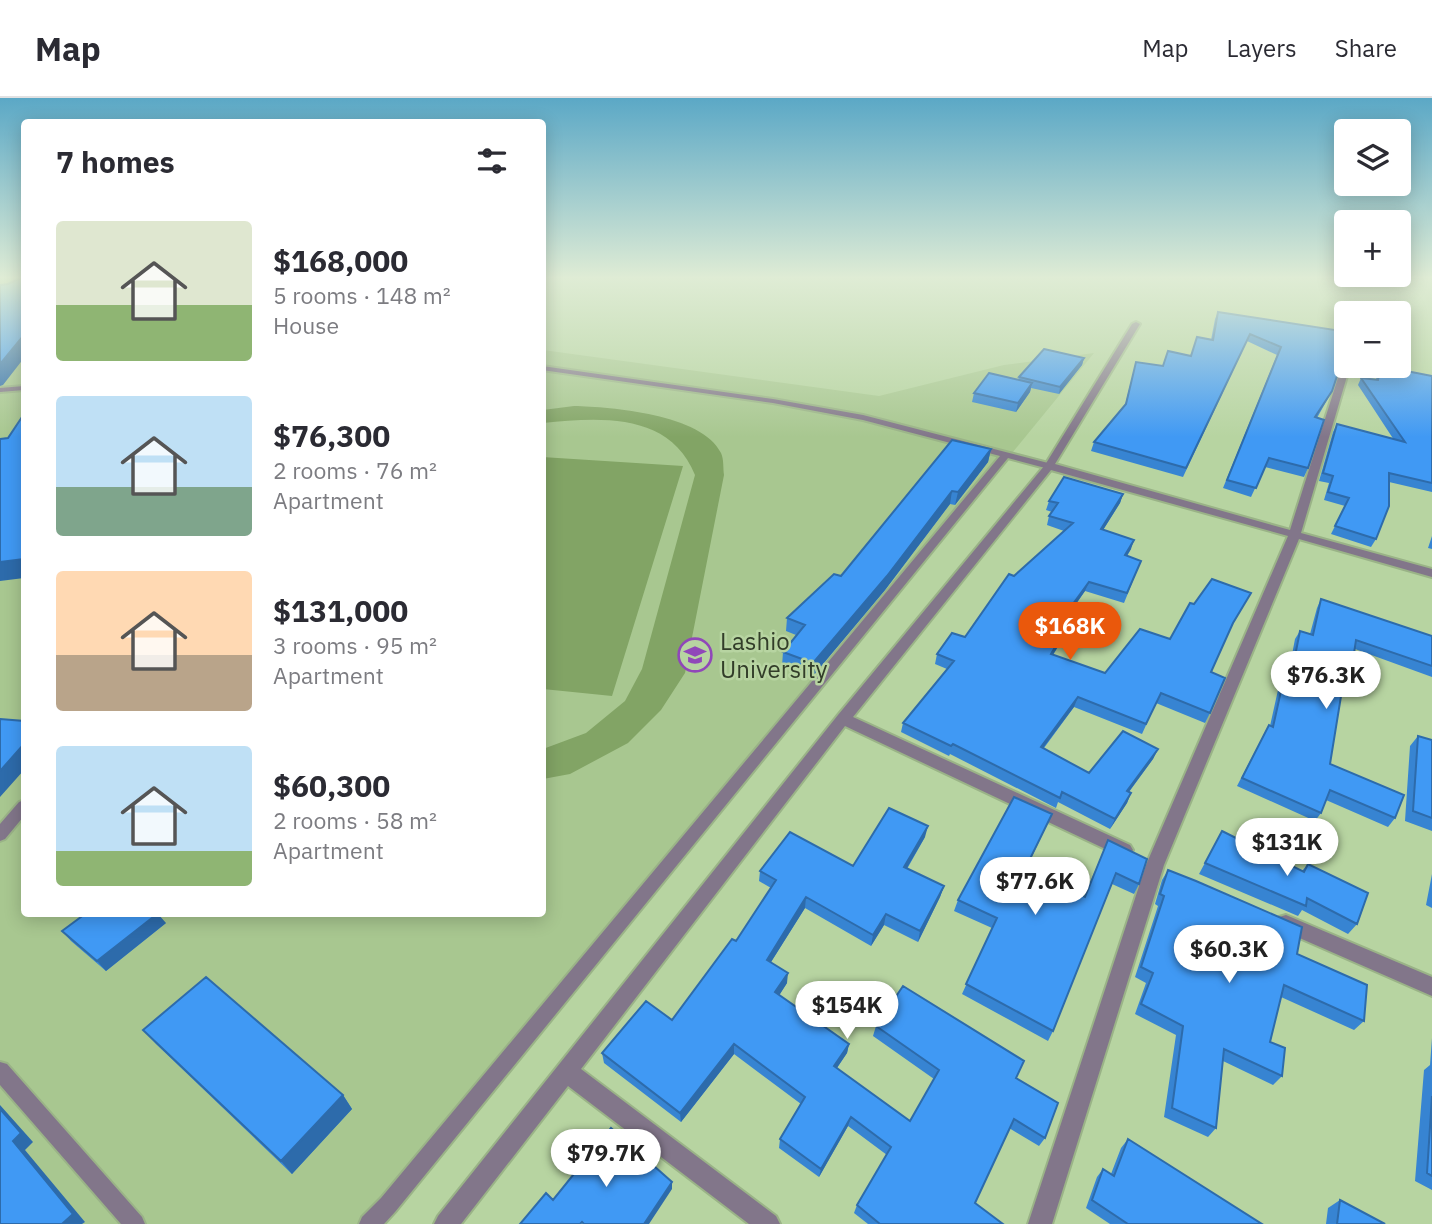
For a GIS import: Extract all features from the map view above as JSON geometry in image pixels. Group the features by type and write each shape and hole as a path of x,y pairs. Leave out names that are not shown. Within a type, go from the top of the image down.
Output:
{"street":[{"path":"446,1224 843,719 1049,466 1131,332"},
{"path":"1040,1224 1161,868 1295,534 1342,378"},
{"path":"1049,466 1432,573"},
{"path":"843,719 1161,868"},
{"path":"1268,915 1432,987"},
{"path":"566,1071 768,1224"}],"lane":[{"path":"546,369 773,401 863,418 1049,466"},
{"path":"0,390 21,388"},
{"path":"369,1224 388,1206 1006,456"},
{"path":"0,835 21,810"},
{"path":"0,1071 135,1224"}],"shaded area":[{"name":"Lashio University","path":"0,332 21,332 21,917 546,917 546,350 879,396 1004,365 1094,353 381,1224 0,1224"},
{"path":"574,406 610,408 676,421 711,440 721,453 724,475 685,673 661,710 628,743 570,774 546,778 546,748 586,733 625,701 642,669 695,475 684,454 669,439 651,429 610,420 546,423 546,410"},
{"path":"546,457 683,466 612,696 546,689"}],"building":[{"path":"0,332 21,332 21,339 0,364"},
{"path":"1215,332 1334,332 1334,378 1336,378 1332,391 1315,417 1324,420 1308,468 1269,458 1256,488 1227,480 1281,347 1250,334 1186,468 1094,442 1126,404 1136,362 1163,366 1168,351 1191,356 1197,337 1213,340"},
{"path":"1044,349 1084,358 1060,387 1019,377"},
{"path":"1411,372 1432,376 1432,483 1389,473 1389,506 1376,539 1335,526 1349,498 1328,492 1333,476 1323,473 1337,424 1405,442 1361,378 1411,378"},
{"path":"989,373 1032,383 1018,403 974,393"},
{"path":"21,418 21,559 0,562 0,439 8,438"},
{"path":"952,440 991,449 958,492 952,491 887,576 813,663 783,652 805,625 787,618 834,574 841,576"},
{"path":"1064,477 1123,494 1101,529 1134,540 1125,555 1141,561 1127,593 1089,582 1062,619 1070,622 1051,654 1105,673 1140,629 1170,639 1190,603 1194,604 1212,579 1251,593 1233,623 1211,672 1225,678 1210,713 1161,693 1146,724 1078,697 1041,747 1089,773 1123,731 1158,749 1127,791 1131,793 1115,819 1062,792 1060,798 953,744 951,746 903,723 954,661 937,654 952,633 965,637 1009,574 1014,576 1073,523 1049,516 1058,503 1049,501"},
{"path":"1321,599 1432,636 1432,666 1356,640 1353,660 1342,690 1330,764 1404,795 1395,818 1330,790 1321,813 1242,778 1269,725 1273,727 1287,664 1293,666 1300,631 1313,635"},
{"path":"0,719 21,721 21,747 0,771"},
{"path":"1418,736 1432,740 1432,818 1413,811"},
{"path":"1014,797 1052,814 1025,869 1085,897 1108,840 1147,859 1139,884 1116,873 1053,1031 966,984 997,918 958,900"},
{"path":"889,808 928,826 904,867 944,886 920,931 886,914 873,935 806,897 767,960 788,973 775,992 849,1044 834,1066 910,1121 939,1070 876,1026 903,986 1024,1061 1016,1078 1058,1103 1045,1138 1014,1119 975,1203 1003,1224 880,1224 857,1205 891,1147 851,1117 821,1169 780,1139 805,1097 734,1044 680,1113 602,1053 646,1001 672,1020 732,939 736,941 776,880 760,871 790,832 853,866"},
{"path":"1222,831 1304,872 1308,864 1368,893 1357,924 1307,898 1306,906 1205,863"},
{"path":"1168,870 1302,927 1297,954 1367,985 1364,1021 1284,985 1270,1042 1285,1048 1282,1076 1224,1049 1216,1128 1172,1108 1183,1026 1141,1004 1153,973 1141,967 1164,896 1160,894"},
{"path":"81,917 153,917 97,961 62,931"},
{"path":"206,977 343,1095 281,1161 143,1030"},
{"path":"1432,1096 1432,1176 1427,1173"},
{"path":"0,1109 21,1133 13,1141 73,1214 62,1224 0,1224"},
{"path":"611,1128 672,1182 644,1224 520,1224 546,1193 553,1200"},
{"path":"1128,1139 1262,1224 1128,1224 1092,1200 1103,1169 1114,1176"},
{"path":"1340,1200 1385,1224 1337,1224"}],"place":[{"name":"Lashio University","path":"695,655"}]}
